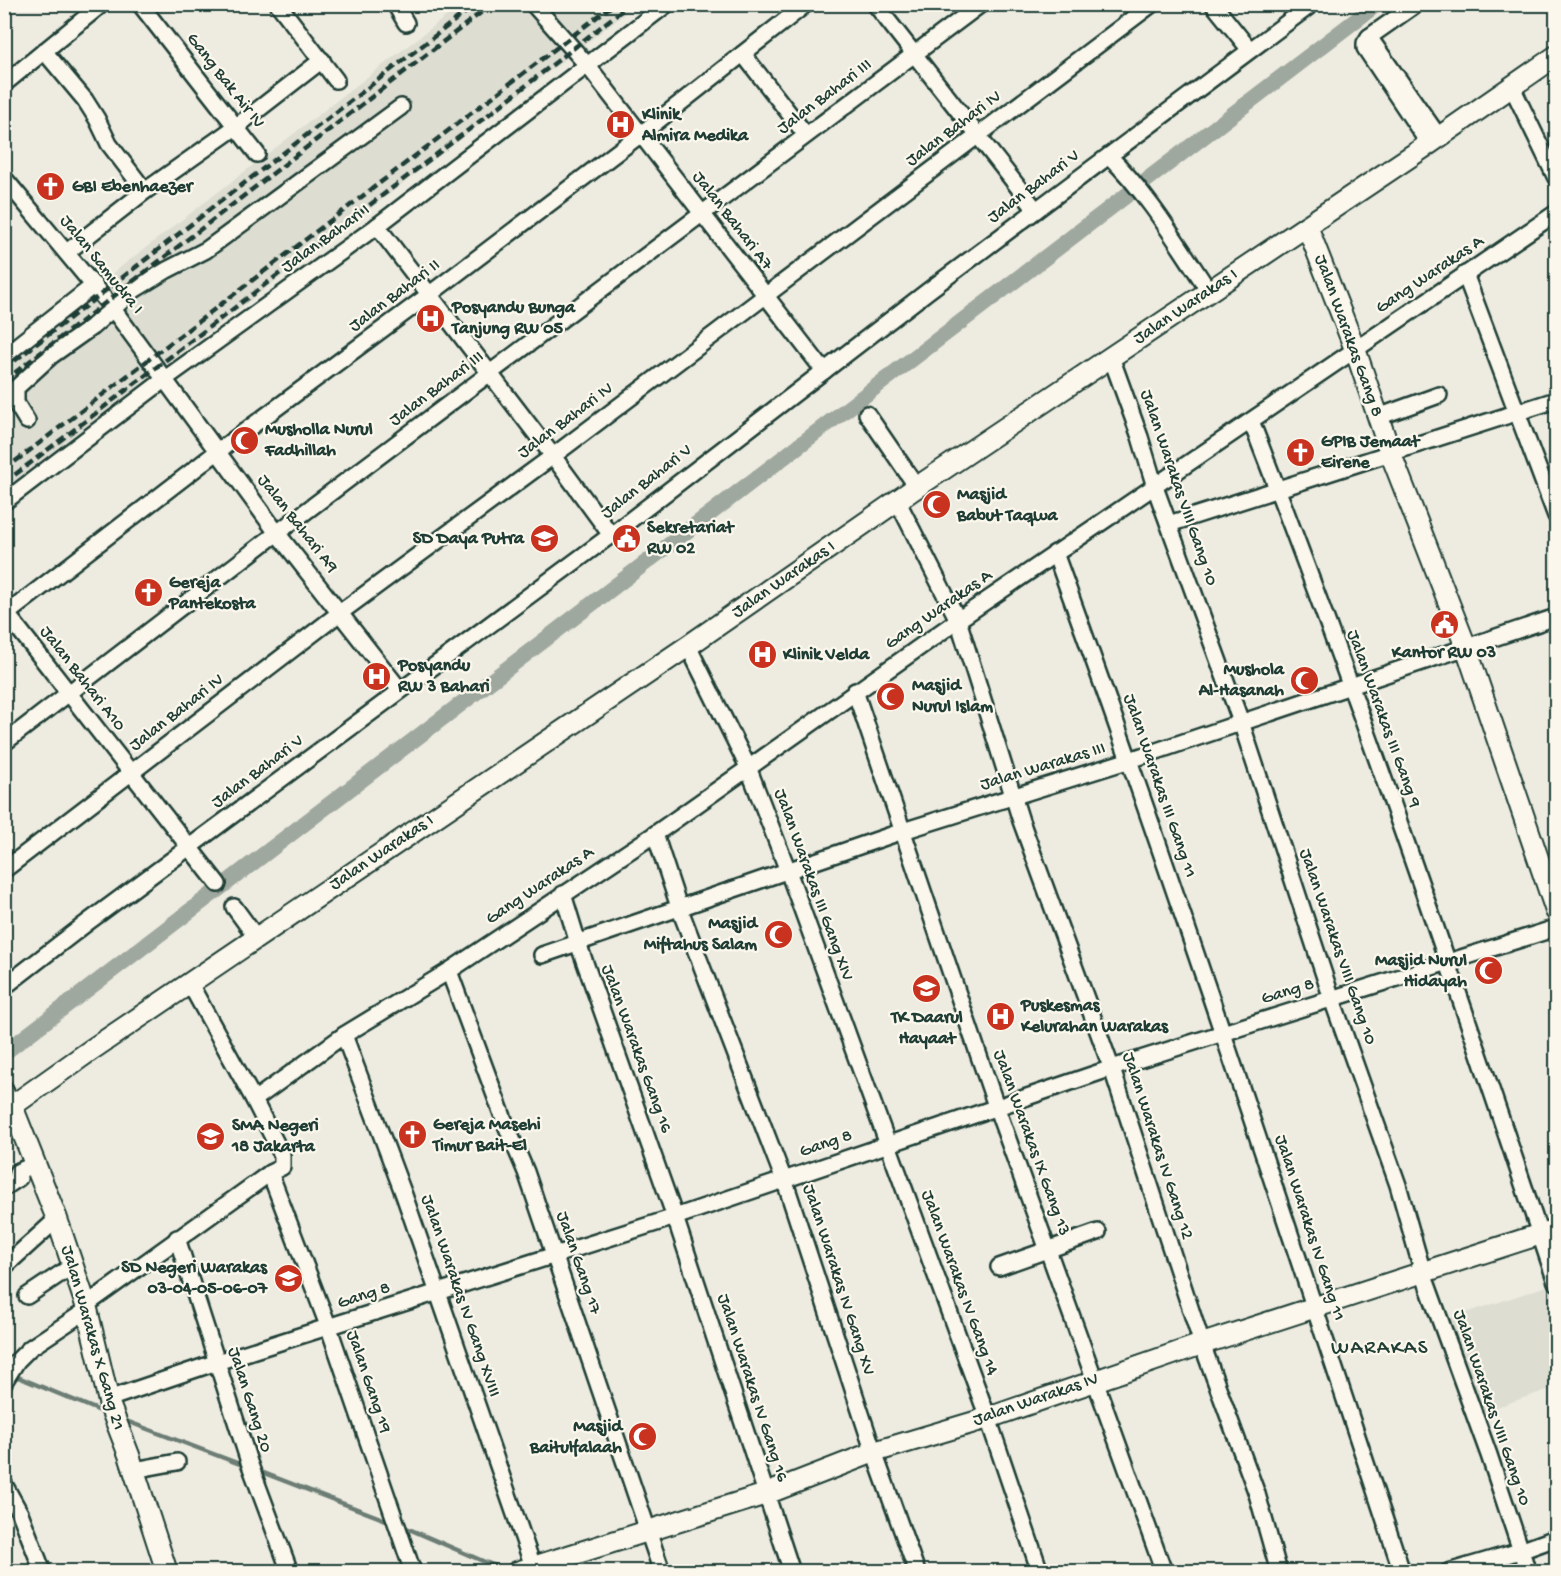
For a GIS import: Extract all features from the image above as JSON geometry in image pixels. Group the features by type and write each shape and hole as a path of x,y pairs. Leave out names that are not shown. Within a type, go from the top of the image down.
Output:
{"street":[{"path":"4,84 102,4"},
{"name":"Gang Bak Air IV","path":"140,4 257,154"},
{"path":"278,4 336,80"},
{"path":"395,4 406,23"},
{"name":"Jalan Bahari A7","path":"533,4 588,66 824,371"},
{"name":"Jalan Bahari I","path":"4,502 165,380 377,226 667,4"},
{"name":"Jalan Bahari II","path":"6,614 217,452 641,134 806,4"},
{"path":"875,4 1036,210"},
{"name":"Jalan Bahari III","path":"4,744 278,533 981,4"},
{"name":"Jalan Bahari IV","path":"4,870 341,612 553,456 1152,4"},
{"path":"1212,4 1250,50"},
{"name":"Jalan Bahari V","path":"4,987 611,535 1036,210 1312,4"},
{"path":"1416,4 1367,40 1368,55 1434,140"},
{"path":"45,51 85,100 98,119 109,144 145,191"},
{"path":"743,54 806,135"},
{"name":"Jalan Warakas I","path":"7,1098 91,1050 688,646 917,487 1557,56"},
{"path":"67,252 145,191 237,126 322,60"},
{"path":"1512,87 1557,178"},
{"path":"27,421 16,403 16,388 51,356 135,290 221,240 401,107"},
{"path":"1109,156 1125,171 1143,195 1209,291"},
{"name":"Jalan Samudra I","path":"4,178 94,285 165,380"},
{"name":"Gang Warakas A","path":"254,1100 344,1035 449,971 655,834 855,691 1055,553 1557,213"},
{"path":"377,226 611,535"},
{"name":"Jalan Warakas Gang 8","path":"1307,226 1390,452 1466,647 1557,910"},
{"path":"1465,274 1557,516"},
{"path":"5,355 94,285"},
{"name":"Jalan Warakas VIII Gang 10","path":"1111,357 1140,436 1155,487 1241,722 1332,999 1398,1185 1423,1273 1489,1455 1528,1572"},
{"name":"Jalan Bahari A9","path":"165,380 278,533 400,690"},
{"path":"1378,417 1439,395"},
{"path":"1169,524 1557,400"},
{"path":"867,414 917,487"},
{"name":"Jalan Warakas III Gang 9","path":"1251,421 1278,488 1548,1232 1557,1282"},
{"name":"Jalan Warakas IV Gang 12","path":"898,501 958,620 1013,797 1112,1068 1202,1344 1257,1494 1279,1572"},
{"name":"Jalan Warakas III Gang 11","path":"1055,553 1130,760 1224,1032"},
{"name":"Jalan Bahari A10","path":"6,614 218,884"},
{"name":"Jalan Warakas III","path":"542,955 903,831 1130,760 1557,617"},
{"name":"Jalan Warakas III Gang XIV","path":"688,646 748,767 887,1144"},
{"name":"Jalan Warakas IX Gang 13","path":"855,691 996,1106 1164,1572"},
{"name":"Jalan Warakas IV Gang XV","path":"655,834 679,907 783,1179 874,1452 917,1572"},
{"name":"Jalan Warakas Gang 16","path":"563,894 578,943 675,1217"},
{"path":"234,907 256,937"},
{"name":"Gang 8","path":"110,1406 217,1362 675,1217 1112,1068 1557,928"},
{"name":"Jalan Gang 17","path":"449,971 506,1125 526,1172 650,1531 662,1572"},
{"path":"4,1382 17,1361 30,1348 177,1238 282,1167 282,1155 189,984"},
{"name":"Jalan Warakas IV Gang 11","path":"1224,1032 1402,1572"},
{"name":"Jalan Warakas IV Gang XVIII","path":"344,1035 438,1292 527,1569"},
{"name":"Jalan Warakas X Gang 21","path":"7,1098 57,1219 86,1307 110,1406 134,1470 167,1572"},
{"name":"Jalan Warakas IV Gang 14","path":"887,1144 988,1418 1040,1572"},
{"path":"4,1188 18,1178 17,1173 35,1164"},
{"name":"Jalan Gang 19","path":"270,1173 329,1328 413,1572"},
{"name":"Jalan Warakas IV Gang 16","path":"675,1217 792,1572"},
{"path":"4,1267 57,1219"},
{"path":"999,1266 1098,1232"},
{"name":"Jalan Warakas IV","path":"527,1569 766,1494 874,1452 988,1418 1202,1344 1548,1232"},
{"name":"Jalan Gang 20","path":"177,1238 250,1465 290,1572"},
{"path":"27,1296 72,1266"},
{"path":"134,1470 177,1462"},
{"path":"4,1484 20,1513 43,1572"},
{"path":"1448,1572 1557,1538"}],"shaded area":[{"path":"461,5 636,5 5,488 5,356"},
{"path":"1550,1285 1556,1304 1556,1387 1479,1413 1448,1319"}],"waterway":[{"path":"4,1053 1377,4"},
{"path":"13,1375 105,1413"},
{"path":"121,1419 245,1466"},
{"path":"256,1470 391,1522"},
{"path":"402,1526 513,1572"}],"railway":[{"path":"4,369 476,4"},
{"path":"4,381 492,4"},
{"path":"4,470 614,4"},
{"path":"4,483 496,109 630,4"}],"place":[{"name":"Klinik Almira Medika","path":"621,125"},
{"name":"GBI Ebenhaezer","path":"51,187"},
{"name":"Posyandu Bunga Tanjung RW 05","path":"431,318"},
{"name":"Musholla Nurul Fadhillah","path":"244,440"},
{"name":"GPIB Jemaat Eirene","path":"1300,452"},
{"name":"Masjid Babut Taqwa","path":"936,505"},
{"name":"Sekretariat RW 02","path":"626,538"},
{"name":"SD Daya Putra","path":"545,539"},
{"name":"Gereja Pantekosta","path":"148,593"},
{"name":"Kantor RW 03","path":"1444,624"},
{"name":"Klinik Velda","path":"762,655"},
{"name":"Posyandu RW 3 Bahari","path":"377,676"},
{"name":"Mushola Al-Hasanah","path":"1305,680"},
{"name":"Masjid Nurul Islam","path":"891,696"},
{"name":"Masjid Miftahus Salam","path":"778,934"},
{"name":"Masjid Nurul Hidayah","path":"1488,971"},
{"name":"TK Daarul Hayaat","path":"927,989"},
{"name":"Puskesmas Kelurahan Warakas","path":"1000,1016"},
{"name":"Gereja Masehi Timur Bait-El","path":"412,1135"},
{"name":"SMA Negeri 18 Jakarta","path":"211,1136"},
{"name":"SD Negeri Warakas 03-04-05-06-07","path":"288,1278"},
{"name":"Masjid Baitulfalaah","path":"643,1437"}],"district":[{"name":"WARAKAS","path":"1380,1349"}]}
